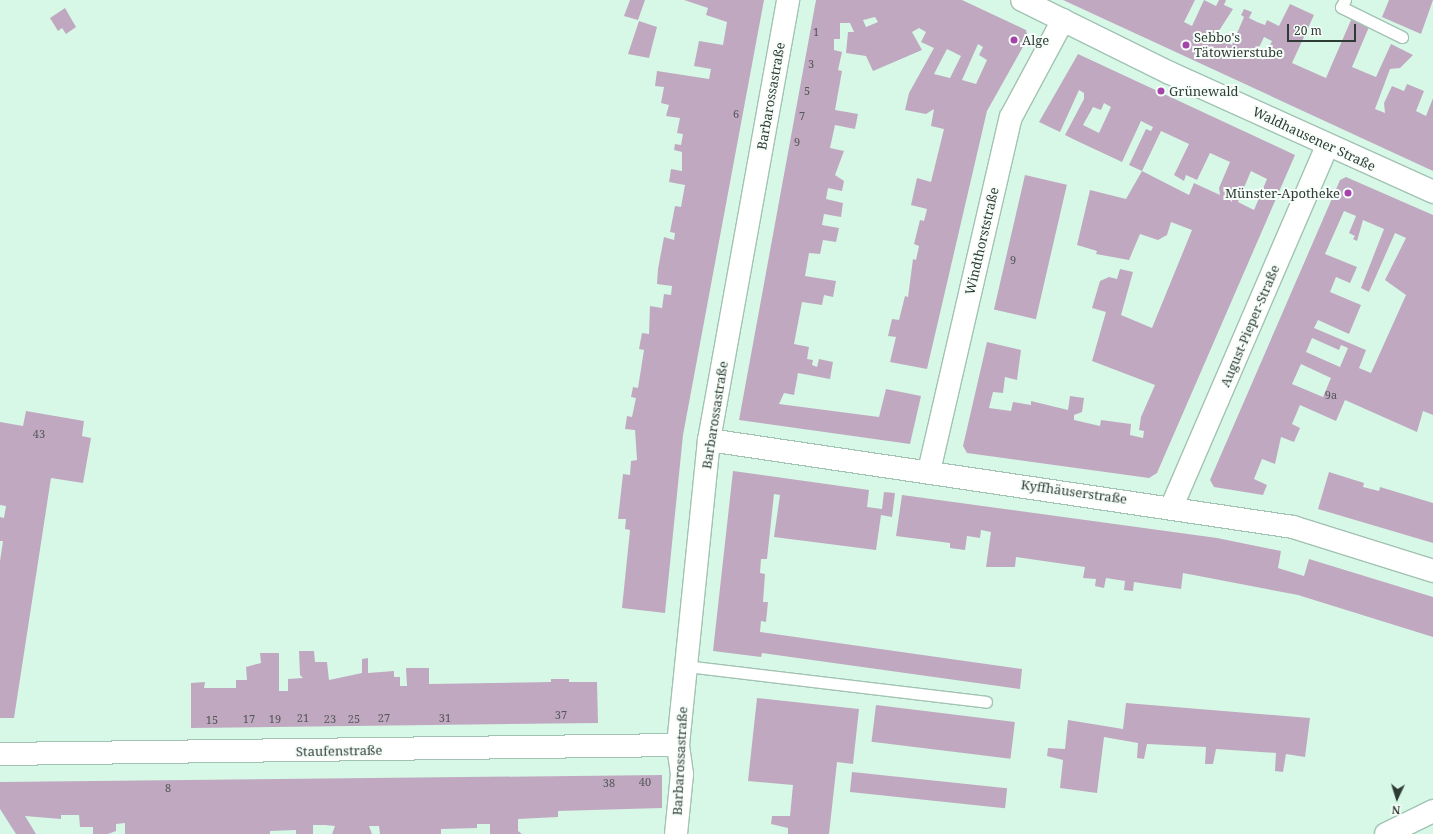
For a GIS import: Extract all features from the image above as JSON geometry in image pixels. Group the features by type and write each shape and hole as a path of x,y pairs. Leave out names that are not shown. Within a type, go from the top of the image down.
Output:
{"street":[{"name":"Barbarossastraße","path":"676,834 682,774 678,745 709,440 788,0"},
{"name":"Waldhausener Straße","path":"1022,0 1327,146 1433,192"},
{"name":"Windthorststraße","path":"929,471 1011,117 1063,20"},
{"name":"August-Pieper-Straße","path":"1172,506 1327,146"},
{"name":"Kyffhäuserstraße","path":"709,440 1172,506 1293,527 1433,571"},
{"name":"Staufenstraße","path":"0,754 678,745"},
{"path":"1386,834 1433,811"}],"lane":[{"path":"1345,0 1341,7 1402,36"},
{"path":"686,666 986,702"}],"building":[{"path":"630,0 645,0 638,20 624,16"},
{"path":"684,0 764,0 683,435 665,613 622,608 630,530 625,529 626,519 618,519 623,474 630,475 631,461 637,460 635,430 625,429 627,416 632,417 636,398 631,397 633,387 638,388 644,350 639,349 642,333 649,334 650,306 662,308 664,294 671,295 672,286 657,284 658,269 664,237 674,240 675,233 670,232 675,206 681,207 685,185 669,182 671,169 682,171 682,152 674,150 675,144 681,145 683,134 677,133 680,118 666,116 669,105 661,103 664,87 655,86 657,71 709,79 711,69 694,66 699,41 723,45 727,22 706,15 708,8"},
{"path":"816,0 962,0 1026,30 1028,38 987,111 927,369 890,362 896,337 888,336 892,319 899,320 905,296 908,297 913,259 916,260 919,246 914,244 920,220 924,221 927,209 911,205 917,178 931,182 944,129 931,126 934,109 926,114 905,110 909,93 934,48 921,42 926,32 919,28 912,32 922,50 873,71 866,56 846,53 848,32 854,32 850,23 840,23 840,39 834,39 834,50 842,52 838,70 842,71 835,110 858,114 855,129 835,125 830,148 844,151 835,175 844,181 842,191 828,188 826,199 843,203 841,217 824,214 822,225 839,228 836,242 823,240 820,254 809,253 805,276 836,281 833,297 824,295 822,305 802,302 794,344 809,347 807,359 813,360 812,365 817,367 819,359 833,362 830,379 798,373 794,395 784,393 779,404 879,417 886,389 921,396 910,444 739,420","holes":["875,17 878,22 866,27 863,20","978,44 983,47 979,55 987,60 976,84 962,80","947,49 961,56 950,78 934,74"]},
{"path":"1063,0 1195,0 1184,22 1192,26 1204,0 1216,6 1219,0 1226,0 1224,5 1233,9 1215,37 1232,45 1244,17 1241,15 1244,9 1252,12 1249,18 1257,22 1265,25 1267,20 1279,26 1290,4 1314,15 1292,63 1326,78 1351,20 1369,27 1352,67 1376,77 1391,44 1413,55 1400,68 1390,69 1375,109 1385,113 1384,103 1392,86 1404,91 1407,84 1424,91 1416,111 1426,116 1433,98 1433,171","holes":["1264,37 1272,41 1263,60 1255,56"]},
{"path":"1389,0 1433,0 1421,34 1382,17"},
{"path":"65,8 76,27 66,34 62,28 58,31 50,18"},
{"path":"639,21 657,27 649,58 628,54"},
{"path":"1078,54 1295,155 1157,473 1149,478 967,453 963,446 987,342 1021,350 1017,380 1005,377 1003,393 993,392 989,408 1011,411 1013,402 1031,405 1031,401 1068,410 1070,396 1084,398 1082,412 1074,415 1074,420 1100,426 1101,420 1131,424 1130,435 1143,438 1144,431 1139,430 1141,417 1155,385 1092,361 1106,312 1092,308 1100,281 1109,277 1117,279 1120,269 1133,272 1121,315 1152,328 1192,230 1171,222 1167,235 1158,240 1140,234 1129,260 1096,254 1097,251 1077,245 1090,190 1126,199 1142,171 1129,165 1146,129 1151,131 1153,127 1141,121 1122,162 1065,135 1084,99 1084,93 1079,90 1060,132 1039,122","holes":["1104,103 1111,107 1099,133 1083,125 1093,107 1101,110","1161,131 1189,144 1174,175 1184,181 1186,175 1197,180 1210,153 1230,162 1219,188 1220,195 1194,183 1189,195 1142,171","1251,171 1267,179 1254,210 1238,202"]},
{"path":"1025,175 1067,185 1036,319 994,309"},
{"path":"1346,177 1433,215 1433,415 1423,411 1417,432 1345,400 1336,421 1300,405 1292,424 1300,428 1294,442 1281,437 1275,464 1262,459 1254,479 1267,485 1263,495 1214,487 1210,480 1340,180","holes":["1344,211 1356,216 1349,233 1355,236 1353,239 1357,241 1363,220 1384,229 1361,288 1369,292 1395,233 1406,238 1385,280 1406,295 1371,373 1359,368 1366,350 1314,328 1318,320 1349,334 1361,305 1330,292 1336,277 1350,283 1357,267 1325,254","1312,338 1339,350 1341,345 1348,348 1340,367 1306,352","1301,364 1331,378 1323,397 1292,384"]},
{"path":"26,411 84,421 82,436 91,438 83,483 51,478 14,718 0,718 0,561 3,541 0,541 0,517 4,518 6,506 0,505 0,422 23,426"},
{"path":"733,471 869,490 867,507 882,509 884,492 895,493 892,517 881,515 876,550 774,537 780,495 774,494 767,559 761,559 760,573 765,574 763,602 768,602 766,622 761,621 760,632 1022,669 1020,689 762,653 761,657 713,651"},
{"path":"1329,472 1364,483 1363,487 1379,491 1380,487 1433,503 1433,543 1318,509"},
{"path":"902,495 1217,538 1281,551 1278,568 1304,576 1309,559 1433,597 1433,637 1298,595 1183,573 1181,589 1134,582 1133,591 1124,590 1125,581 1106,578 1104,588 1095,586 1096,579 1083,578 1085,567 1016,557 1015,567 986,567 991,532 981,530 980,538 967,536 965,550 950,548 950,543 896,536"},
{"path":"299,651 314,651 315,662 327,662 329,680 362,673 362,659 368,658 368,673 394,671 394,677 400,677 400,686 407,686 406,668 429,668 429,684 551,682 551,679 569,679 569,682 597,682 598,723 191,728 191,683 205,682 204,688 236,688 236,680 247,680 246,667 261,663 260,653 279,653 279,691 288,691 288,679 303,678 300,675"},
{"path":"757,698 859,709 853,764 837,762 829,834 788,834 788,828 771,824 772,816 790,816 793,785 748,781"},
{"path":"1126,703 1310,718 1305,757 1286,754 1283,772 1275,771 1276,753 1216,749 1213,764 1205,764 1206,747 1147,744 1144,759 1137,758 1138,743 1104,737 1097,793 1060,788 1063,760 1047,756 1048,748 1065,749 1068,720 1123,729"},
{"path":"876,705 1015,722 1010,759 871,742"},
{"path":"852,772 1007,788 1005,808 850,792"},
{"path":"662,775 662,808 558,811 558,817 518,819 518,831 522,834 490,834 490,824 477,824 477,828 441,829 441,834 380,834 379,826 369,826 372,834 332,834 335,826 313,825 313,834 296,834 296,830 270,831 270,834 125,834 125,823 116,824 116,831 108,834 93,834 93,827 80,827 79,815 61,815 61,819 25,816 36,834 16,834 0,809 0,782"}],"place":[{"name":"Alge","path":"1014,40"},
{"name":"Sebbo's Tätowierstube","path":"1186,45"},
{"name":"Grünewald","path":"1161,91"},
{"name":"Münster-Apotheke","path":"1348,193"}]}
